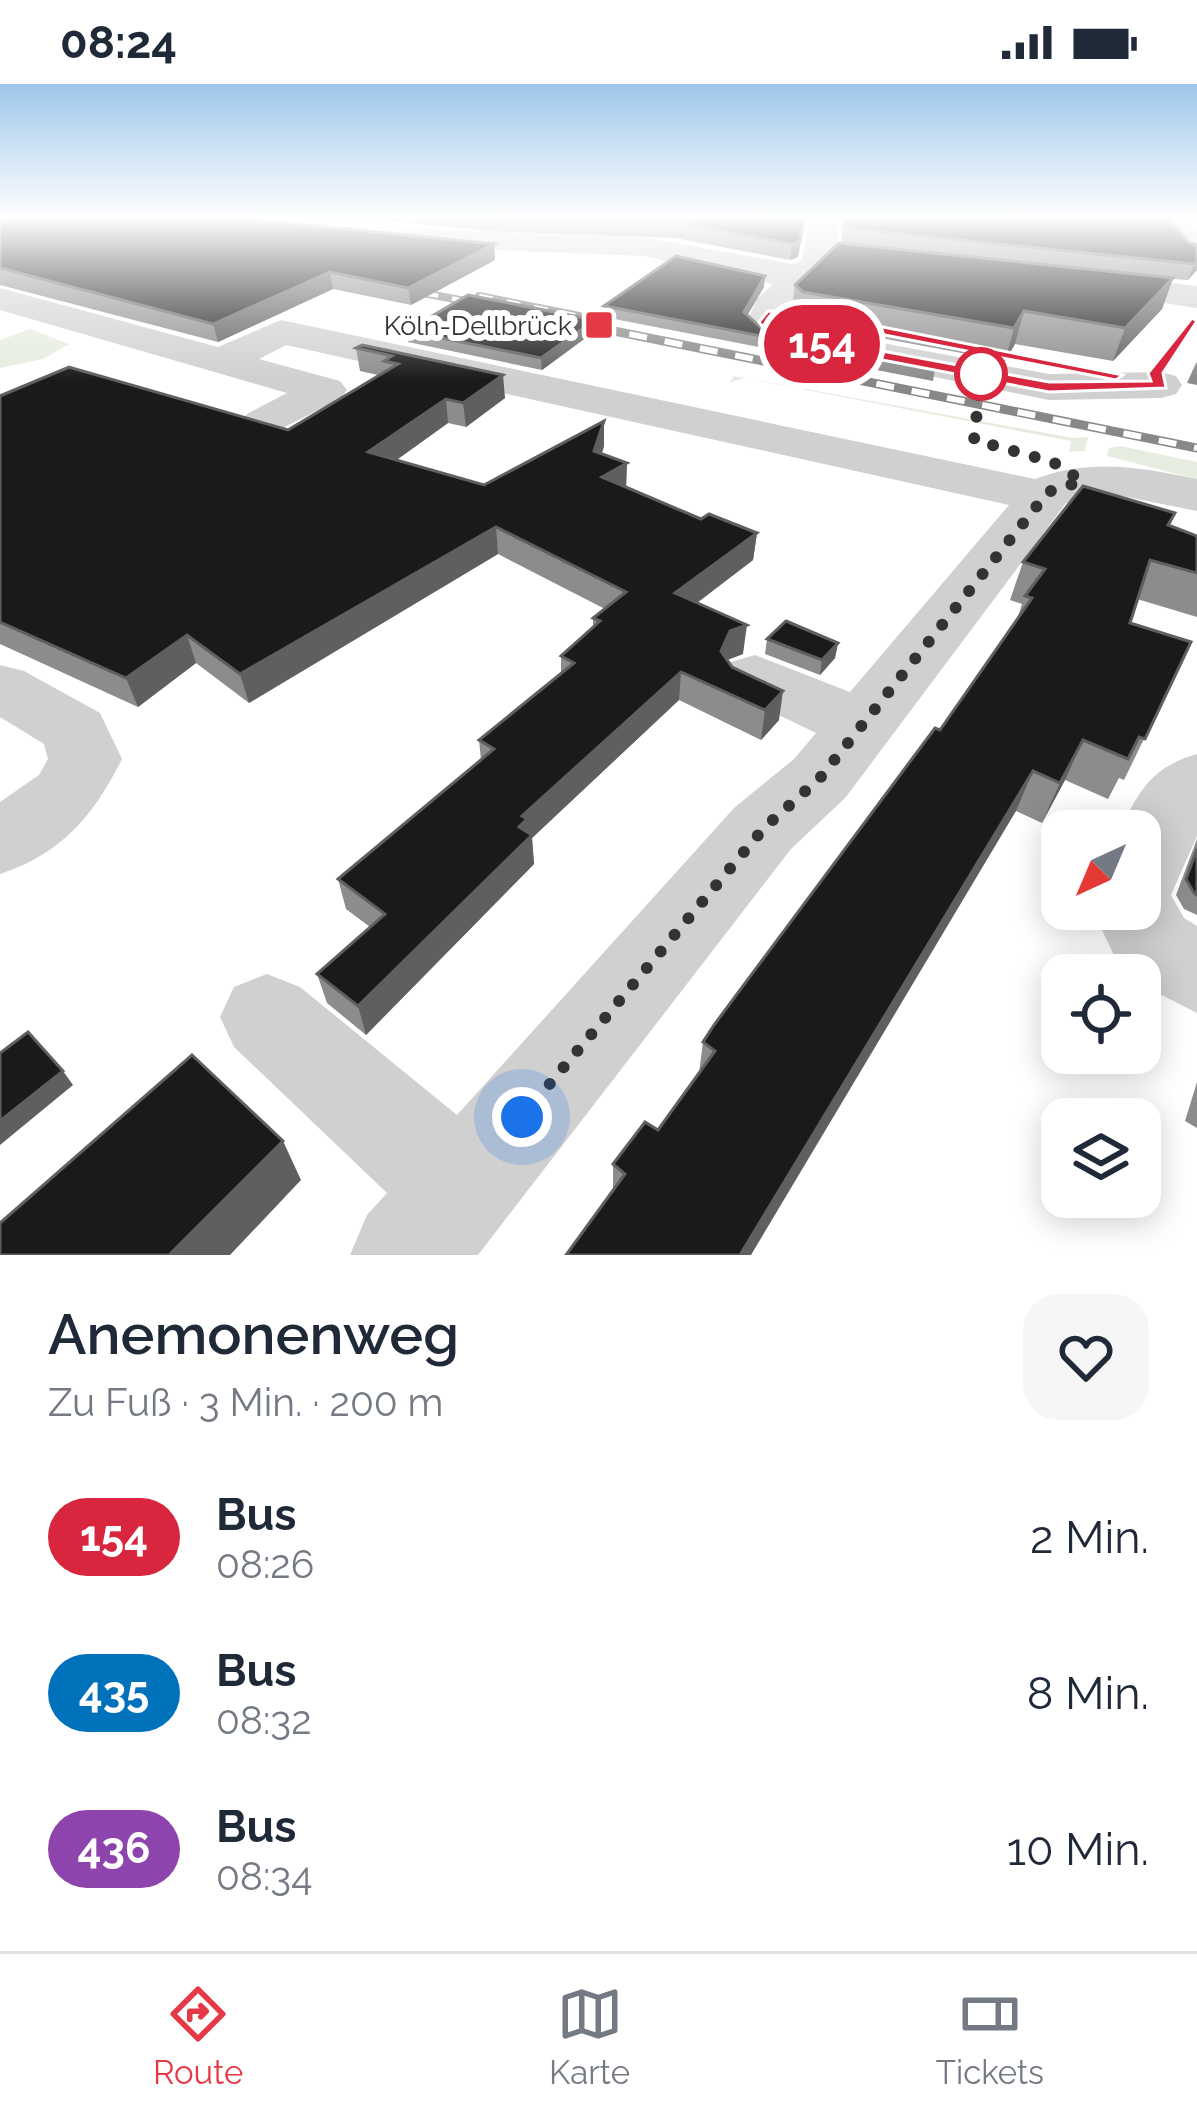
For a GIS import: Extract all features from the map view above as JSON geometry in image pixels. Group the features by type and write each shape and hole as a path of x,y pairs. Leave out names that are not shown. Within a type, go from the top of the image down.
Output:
{"street":[{"path":"489,275 496,271"},
{"path":"642,284 685,277 694,271"},
{"path":"807,271 768,315 771,329 804,341 1049,387 1168,357"},
{"path":"1045,278 1168,357"},
{"path":"0,299 106,326 140,342 325,390 257,423"},
{"path":"325,307 592,366 1016,449 1053,462 1062,490"},
{"path":"219,363 280,332 758,432 1062,490 1181,507"},
{"path":"89,364 140,342"},
{"path":"267,1017 435,1222 764,828 820,778 1062,490"},
{"path":"755,676 863,726"},
{"path":"0,687 75,730 85,759 66,795 0,843"},
{"path":"1161,827 1173,799 1197,782"},
{"path":"1146,930 1153,945 1197,973"}],"shaded area":[{"path":"30,329 69,344 43,359 0,368 0,340"},
{"path":"734,376 1088,437 1085,451 1069,452 1071,441 744,378 729,383"},
{"path":"1120,446 1197,462 1197,479 1107,456 1109,448"}],"building":[{"path":"10,271 442,271 408,288 330,272 213,324"},
{"path":"655,271 741,271 765,276 744,312 771,337 935,369 604,306"},
{"path":"810,271 1103,271 1173,278 1125,328 1024,311 1014,328 803,292 795,285"},
{"path":"468,295 595,320 541,358 406,331"},
{"path":"362,345 503,375 463,403 446,399 368,452 484,485 604,421 594,451 627,463 602,477 701,519 709,514 757,533 675,593 747,625 730,631 721,651 732,667 783,691 765,710 681,672 522,816 527,819 519,827 532,835 358,1006 317,974 385,914 338,879 494,749 479,740 574,663 561,656 600,621 593,618 626,592 496,527 240,674 187,635 126,678 0,622 0,396 69,367 288,430 398,364 384,361 392,356 356,348"},
{"path":"1083,486 1175,513 1168,525 1197,536 1197,573 1150,560 1130,623 1191,642 1145,739 1139,737 1128,759 1083,740 1060,783 1033,771 740,1255 566,1255 625,1174 613,1164 645,1122 658,1130 715,1051 703,1042 714,1025 935,728 940,730 1032,598 1025,596 1045,569 1023,562"},
{"path":"786,621 838,643 822,660 767,639"},
{"path":"1197,849 1197,895 1186,879"},
{"path":"28,1032 63,1071 0,1121 0,1053"},
{"path":"192,1055 283,1141 169,1255 0,1255 0,1223"}],"railway":[{"path":"397,288 491,306"},
{"path":"479,296 579,316"},
{"path":"562,321 608,330"},
{"path":"594,327 608,330"},
{"path":"608,330 1197,448"}],"bus line":[{"name":"154","path":"1116,375 813,317 768,315 766,322 785,336 804,341 1049,387 1161,385 1155,373 1197,321"}],"place":[{"name":"Köln-Dellbrück","path":"599,325"}],"route":[{"path":"522,1117 764,828 820,778 985,577 1048,492 1082,481 1053,462 974,440 981,374"}]}
